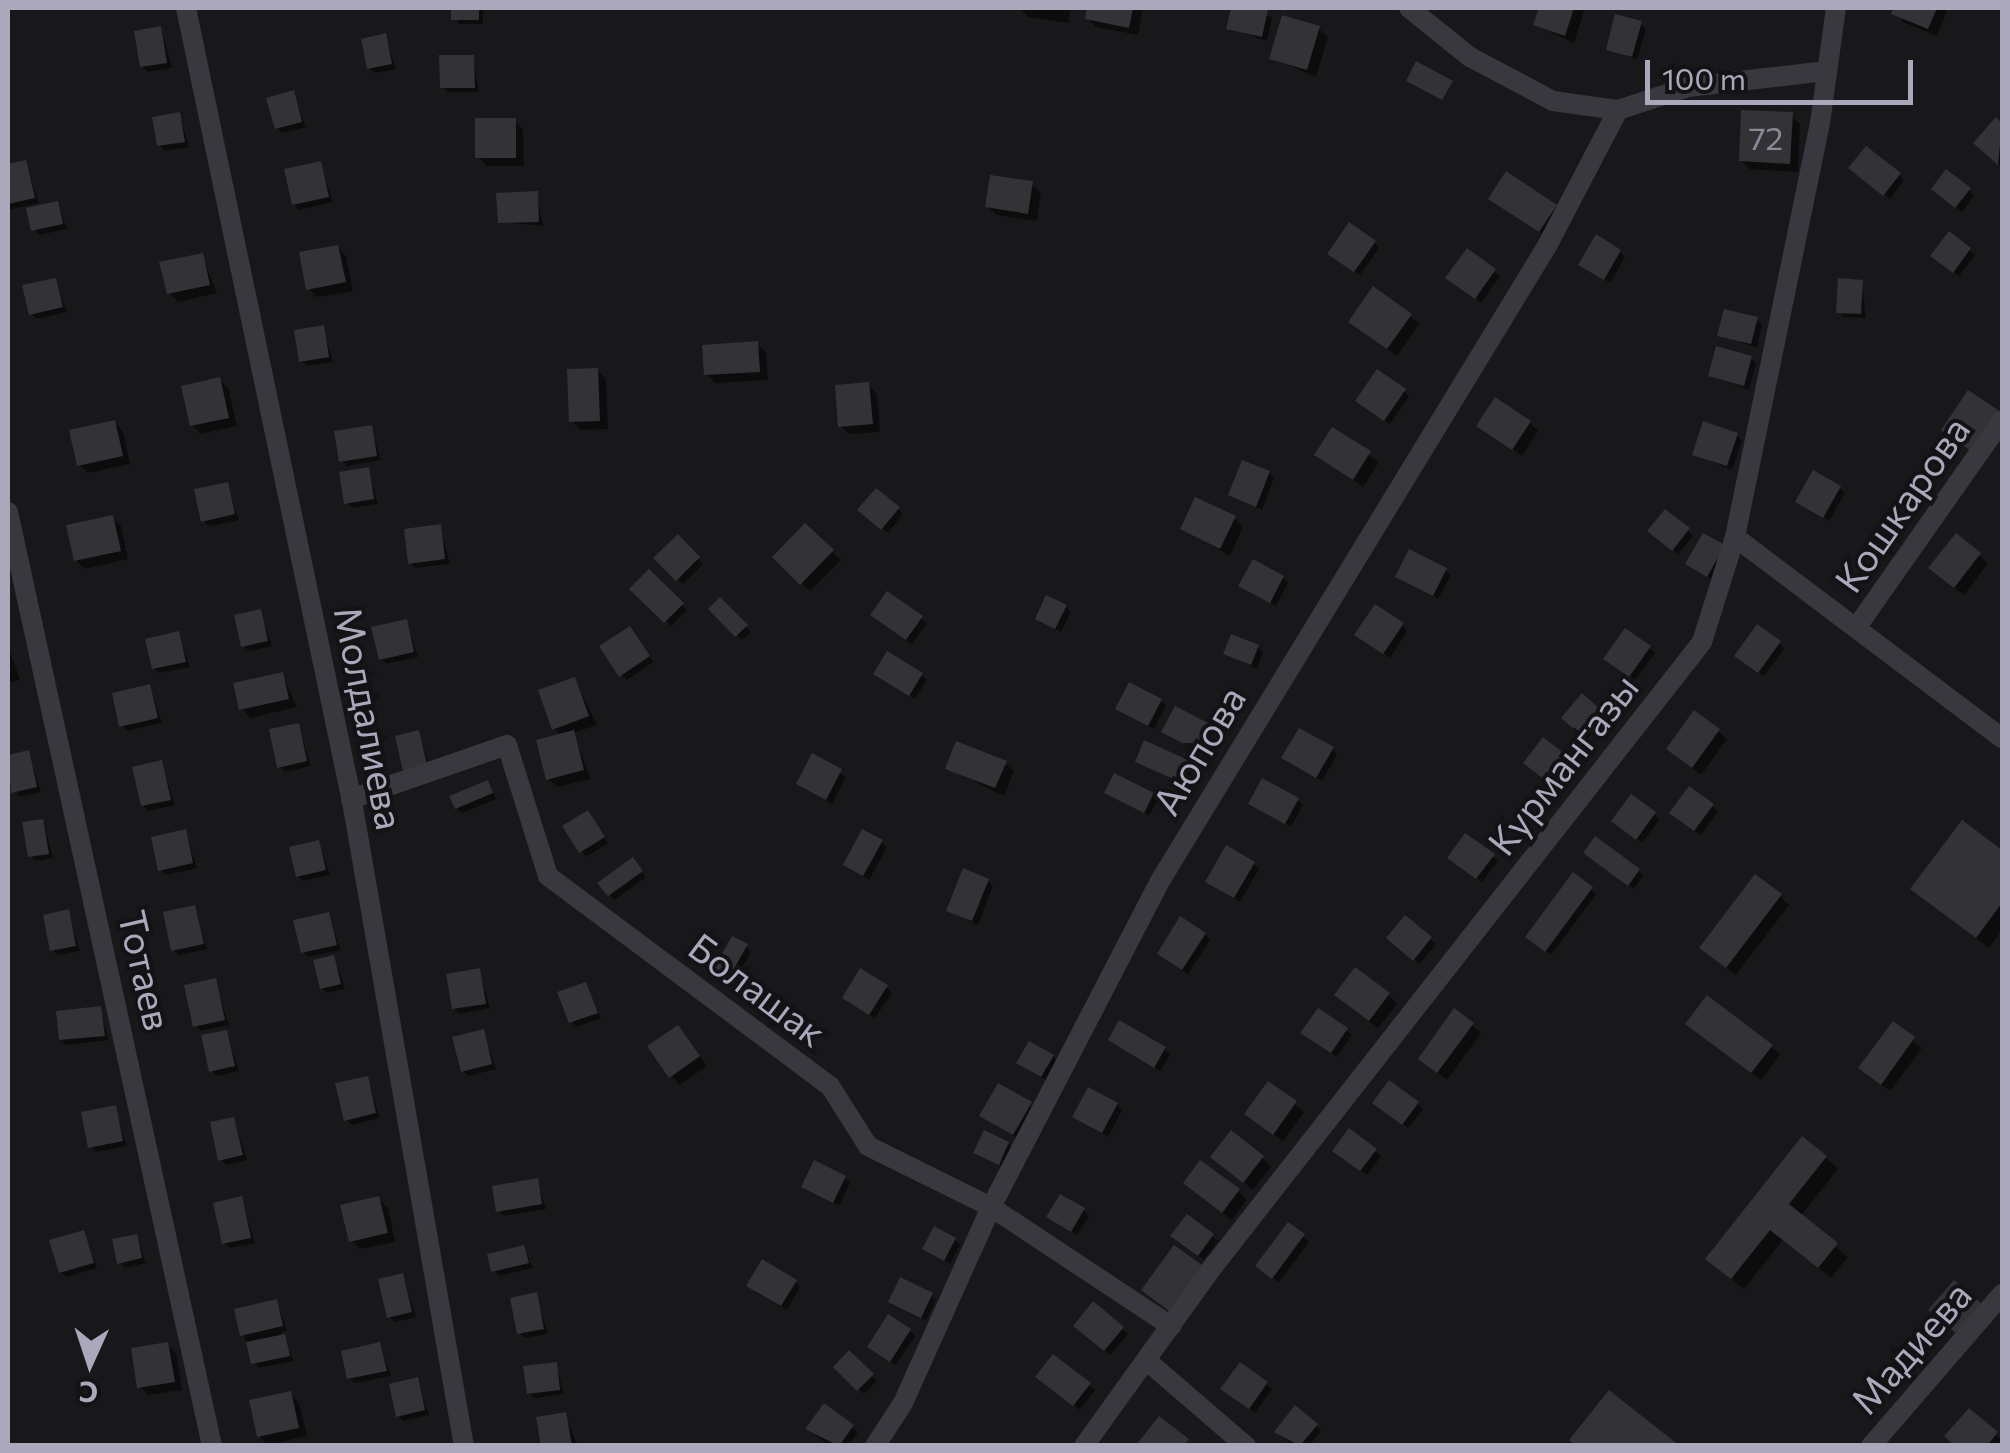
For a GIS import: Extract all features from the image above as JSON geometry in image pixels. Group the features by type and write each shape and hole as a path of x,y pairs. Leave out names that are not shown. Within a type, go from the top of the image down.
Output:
{"street":[{"name":"Молдалиева","path":"186,8 351,799 464,1446"},
{"path":"1409,8 1470,57 1553,102 1618,110 1688,88 1827,71"},
{"name":"Курмангазы","path":"1084,1446 1170,1326 1702,642 1736,537 1836,8"},
{"name":"Аюпова","path":"875,1446 903,1403 991,1207 1160,881 1547,246 1618,110"},
{"name":"Кошкарова","path":"1856,628 2002,420"},
{"name":"Тотаев","path":"8,512 212,1446"},
{"path":"1736,537 2002,738"},
{"name":"Болашак","path":"351,799 507,745 548,876 830,1086 868,1146 991,1207 1170,1326"},
{"name":"Мадиева","path":"1870,1446 2002,1294"},
{"path":"1146,1360 1246,1446"}],"building":[{"path":"451,8 479,8 479,20 451,20"},
{"path":"1087,8 1133,8 1129,28 1085,19"},
{"path":"1231,8 1268,9 1262,37 1226,29"},
{"path":"1539,8 1574,8 1565,36 1533,25"},
{"path":"1893,8 1937,8 1928,29 1891,14"},
{"path":"1615,14 1642,21 1632,57 1606,50"},
{"path":"1282,15 1320,26 1307,70 1269,59"},
{"path":"161,26 167,63 140,67 134,31"},
{"path":"386,33 392,64 367,69 361,39"},
{"path":"439,55 474,55 475,88 440,88"},
{"path":"1416,61 1453,81 1442,100 1406,81"},
{"path":"294,90 302,122 275,129 266,98"},
{"path":"1741,110 1793,112 1790,164 1739,161"},
{"path":"180,112 185,142 157,146 152,117"},
{"path":"1996,117 2002,123 1998,165 1973,143"},
{"path":"475,118 516,118 516,158 475,158"},
{"path":"1866,146 1901,173 1883,196 1848,168"},
{"path":"26,160 35,198 8,204 8,164"},
{"path":"321,161 329,197 292,205 284,169"},
{"path":"1946,169 1971,188 1955,208 1931,189"},
{"path":"1506,171 1557,205 1539,232 1488,199"},
{"path":"990,175 1033,181 1028,214 985,207"},
{"path":"538,191 539,222 498,223 496,193"},
{"path":"58,201 63,224 31,231 26,208"},
{"path":"1349,222 1376,241 1354,272 1327,254"},
{"path":"1949,231 1971,248 1953,273 1930,256"},
{"path":"1596,234 1621,250 1604,280 1578,265"},
{"path":"338,245 346,282 306,290 299,252"},
{"path":"1467,248 1496,269 1475,299 1445,278"},
{"path":"203,253 210,285 167,294 159,262"},
{"path":"56,278 63,307 29,315 22,285"},
{"path":"1838,278 1863,280 1861,314 1836,313"},
{"path":"1373,286 1412,314 1387,349 1348,322"},
{"path":"1724,309 1758,317 1751,344 1717,336"},
{"path":"324,325 329,357 299,362 294,330"},
{"path":"758,341 760,372 704,375 702,345"},
{"path":"1716,346 1752,356 1744,386 1708,376"},
{"path":"598,368 600,421 569,422 567,369"},
{"path":"1377,369 1406,389 1384,421 1355,401"},
{"path":"220,377 229,418 190,426 181,386"},
{"path":"869,382 873,424 838,427 835,385"},
{"path":"1968,390 1998,410 1971,451 1941,430"},
{"path":"1495,397 1531,421 1512,450 1476,426"},
{"path":"115,420 123,456 77,466 69,430"},
{"path":"1703,421 1738,433 1727,466 1692,455"},
{"path":"372,425 377,456 339,462 334,431"},
{"path":"1332,427 1371,451 1353,480 1314,455"},
{"path":"1242,460 1270,471 1256,507 1228,495"},
{"path":"369,467 374,499 344,504 339,472"},
{"path":"1813,470 1841,486 1823,518 1795,502"},
{"path":"228,482 235,514 201,522 194,489"},
{"path":"876,488 900,507 881,530 857,510"},
{"path":"1195,497 1236,516 1220,549 1180,529"},
{"path":"1665,509 1690,528 1672,551 1647,531"},
{"path":"113,515 121,551 74,561 66,525"},
{"path":"805,523 834,550 800,585 772,557"},
{"path":"441,524 445,559 408,564 404,529"},
{"path":"1703,533 1725,545 1707,577 1685,564"},
{"path":"1956,533 1981,553 1954,588 1928,568"},
{"path":"678,534 700,557 676,581 653,558"},
{"path":"1409,549 1447,568 1433,596 1395,577"},
{"path":"1253,559 1284,576 1270,603 1238,586"},
{"path":"649,569 684,603 664,623 629,589"},
{"path":"887,591 923,616 906,640 870,615"},
{"path":"1046,595 1067,605 1055,629 1035,619"},
{"path":"720,597 748,625 735,637 708,609"},
{"path":"1375,604 1404,623 1383,654 1354,635"},
{"path":"261,609 268,641 241,647 234,615"},
{"path":"407,619 414,652 379,660 371,627"},
{"path":"1757,624 1781,641 1758,673 1734,656"},
{"path":"630,626 650,656 619,677 599,646"},
{"path":"1625,628 1651,646 1629,677 1603,659"},
{"path":"179,631 186,662 152,669 145,639"},
{"path":"1231,634 1259,645 1251,665 1223,654"},
{"path":"887,651 923,673 909,696 873,674"},
{"path":"283,672 289,699 239,710 233,683"},
{"path":"575,677 589,716 552,730 538,690"},
{"path":"1129,682 1162,699 1148,726 1115,709"},
{"path":"150,684 158,718 119,727 112,693"},
{"path":"1582,693 1602,711 1581,735 1561,718"},
{"path":"1175,706 1210,724 1196,750 1161,732"},
{"path":"1694,710 1720,729 1692,768 1666,749"},
{"path":"299,723 307,761 277,768 269,729"},
{"path":"1299,728 1334,747 1316,778 1281,758"},
{"path":"419,730 427,765 403,771 395,736"},
{"path":"574,730 584,770 546,780 536,740"},
{"path":"1543,737 1570,758 1550,784 1523,763"},
{"path":"1144,740 1190,761 1180,782 1135,762"},
{"path":"956,741 1007,761 995,788 945,769"},
{"path":"29,750 37,787 11,793 8,755"},
{"path":"812,753 842,769 826,800 796,784"},
{"path":"162,760 171,800 141,806 132,767"},
{"path":"1114,773 1154,793 1144,813 1104,793"},
{"path":"1262,778 1299,798 1285,824 1248,804"},
{"path":"488,780 493,793 455,809 449,796"},
{"path":"1689,786 1714,804 1694,831 1669,813"},
{"path":"1631,794 1656,812 1636,840 1611,821"},
{"path":"588,810 605,837 579,853 562,826"},
{"path":"43,819 49,854 28,857 22,822"},
{"path":"1962,820 2002,850 2002,903 1976,938 1910,889"},
{"path":"186,829 193,863 158,871 151,837"},
{"path":"862,829 883,840 863,876 843,865"},
{"path":"1465,833 1495,854 1476,879 1447,858"},
{"path":"1595,836 1640,869 1628,886 1583,853"},
{"path":"319,840 326,870 296,877 289,847"},
{"path":"1226,845 1255,862 1234,898 1205,882"},
{"path":"633,857 643,871 608,896 597,883"},
{"path":"963,868 989,879 972,921 946,911"},
{"path":"1573,872 1593,887 1545,952 1525,937"},
{"path":"1755,874 1782,894 1726,968 1699,948"},
{"path":"195,905 204,944 171,951 163,912"},
{"path":"69,909 76,946 50,951 43,915"},
{"path":"329,912 337,945 301,953 293,920"},
{"path":"1405,915 1432,937 1413,961 1386,938"},
{"path":"1180,916 1206,933 1182,970 1157,954"},
{"path":"732,936 748,944 728,979 713,970"},
{"path":"334,955 341,984 320,989 313,960"},
{"path":"1355,967 1390,993 1369,1021 1334,995"},
{"path":"480,968 486,1004 452,1009 446,974"},
{"path":"860,968 888,985 869,1015 842,998"},
{"path":"216,978 225,1020 193,1027 184,985"},
{"path":"586,982 598,1013 569,1023 557,992"},
{"path":"1707,995 1773,1045 1751,1073 1685,1024"},
{"path":"101,1006 105,1036 59,1040 56,1011"},
{"path":"1318,1008 1348,1028 1331,1053 1300,1033"},
{"path":"1454,1008 1474,1023 1437,1073 1418,1059"},
{"path":"1119,1020 1166,1047 1154,1068 1108,1040"},
{"path":"1893,1021 1915,1037 1881,1085 1858,1068"},
{"path":"678,1025 700,1056 669,1078 647,1046"},
{"path":"484,1029 492,1064 461,1072 452,1037"},
{"path":"227,1030 235,1066 209,1072 201,1035"},
{"path":"1029,1041 1054,1055 1041,1077 1016,1063"},
{"path":"368,1076 376,1113 344,1121 335,1083"},
{"path":"1389,1080 1419,1102 1402,1125 1372,1103"},
{"path":"1268,1081 1297,1101 1273,1135 1244,1114"},
{"path":"998,1083 1032,1102 1013,1135 979,1116"},
{"path":"1088,1087 1118,1103 1102,1133 1072,1117"},
{"path":"116,1105 123,1141 88,1148 81,1112"},
{"path":"234,1117 243,1155 218,1161 210,1122"},
{"path":"1349,1128 1377,1149 1360,1171 1332,1151"},
{"path":"984,1130 1009,1142 999,1165 973,1153"},
{"path":"1231,1130 1264,1156 1243,1183 1210,1157"},
{"path":"1802,1136 1827,1156 1789,1204 1838,1243 1818,1268 1770,1230 1731,1279 1705,1259"},
{"path":"814,1160 846,1176 833,1203 801,1187"},
{"path":"1200,1160 1240,1189 1222,1213 1183,1183"},
{"path":"538,1178 542,1204 496,1212 492,1186"},
{"path":"1060,1194 1085,1208 1071,1232 1046,1217"},
{"path":"242,1196 251,1238 222,1244 213,1203"},
{"path":"379,1196 388,1233 349,1242 340,1205"},
{"path":"1187,1214 1214,1234 1198,1256 1170,1236"},
{"path":"1288,1222 1305,1234 1272,1279 1255,1266"},
{"path":"934,1226 956,1238 944,1261 922,1249"},
{"path":"84,1230 94,1263 59,1273 49,1240"},
{"path":"137,1234 142,1258 117,1264 112,1239"},
{"path":"524,1245 529,1263 491,1272 487,1254"},
{"path":"1174,1245 1202,1265 1169,1311 1141,1290"},
{"path":"762,1259 797,1280 781,1306 746,1286"},
{"path":"403,1273 412,1312 387,1318 378,1279"},
{"path":"900,1277 933,1293 921,1318 888,1302"},
{"path":"1954,1280 1982,1304 1957,1334 1928,1310"},
{"path":"537,1292 544,1329 517,1334 510,1298"},
{"path":"277,1299 283,1326 240,1336 234,1309"},
{"path":"1093,1301 1124,1327 1104,1351 1073,1326"},
{"path":"888,1314 911,1329 890,1362 867,1347"},
{"path":"285,1334 290,1356 251,1364 246,1342"},
{"path":"168,1342 175,1382 137,1388 131,1348"},
{"path":"380,1342 387,1371 347,1379 341,1351"},
{"path":"849,1350 874,1374 857,1391 833,1367"},
{"path":"1053,1354 1091,1383 1073,1406 1035,1377"},
{"path":"557,1362 560,1390 527,1394 523,1366"},
{"path":"1240,1362 1268,1382 1249,1409 1220,1389"},
{"path":"418,1377 425,1410 396,1417 389,1384"},
{"path":"1609,1390 1680,1446 1576,1446 1569,1440"},
{"path":"291,1391 299,1428 257,1437 249,1400"},
{"path":"824,1403 854,1425 839,1446 805,1429"},
{"path":"1295,1405 1318,1424 1300,1446 1274,1432"},
{"path":"1969,1408 1998,1432 1987,1446 1955,1446 1944,1436"},
{"path":"566,1412 572,1446 541,1446 536,1417"},
{"path":"1159,1416 1189,1439 1184,1446 1137,1444"}]}
